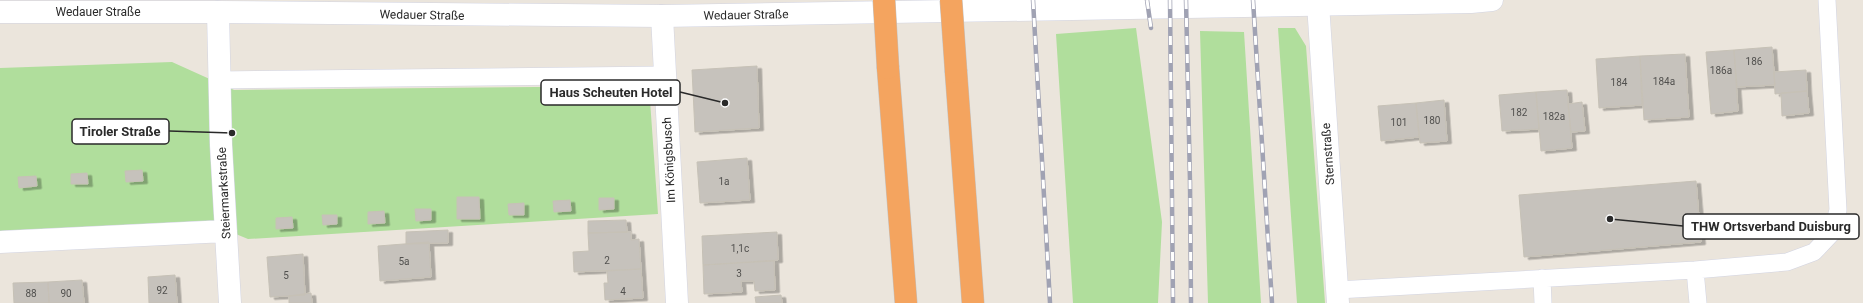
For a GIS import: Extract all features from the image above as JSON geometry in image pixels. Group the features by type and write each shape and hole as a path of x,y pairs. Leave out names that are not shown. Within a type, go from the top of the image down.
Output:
{"highway":[{"path":"884,0 906,303"},
{"path":"951,0 973,303"}],"street":[{"name":"Wedauer Straße","path":"0,12 218,12 662,16 1471,2 1492,0"},
{"name":"Sternstraße","path":"1318,4 1338,296"},
{"name":"Steiermarkstraße","path":"218,12 221,145 230,303"},
{"name":"Im Königsbusch","path":"662,16 677,303"},
{"path":"0,242 226,231"}],"lane":[{"path":"1338,296 1542,278 1695,270 1787,262 1814,252 1832,233 1838,210 1827,0"},
{"path":"220,80 665,75"},
{"path":"1695,270 1698,303"},
{"path":"1542,278 1544,303"}],"green space":[{"path":"1136,28 1162,222 1158,303 1073,303 1056,34"},
{"path":"1278,28 1295,28 1306,46 1325,303 1297,303"},
{"path":"1200,31 1244,32 1261,303 1208,303"},
{"path":"172,62 234,90 649,86 658,214 248,239 204,221 0,231 0,68"}],"building":[{"path":"1772,47 1775,85 1737,87 1734,50"},
{"path":"1734,50 1738,111 1711,114 1706,52"},
{"path":"1685,54 1689,117 1644,120 1640,56"},
{"path":"1640,56 1642,105 1599,108 1596,59"},
{"path":"757,66 759,128 695,132 692,70"},
{"path":"1806,70 1807,91 1775,94 1774,72"},
{"path":"1567,90 1572,148 1541,151 1536,92"},
{"path":"1807,91 1809,113 1782,116 1781,93"},
{"path":"1536,92 1539,129 1502,131 1499,95"},
{"path":"1444,100 1447,141 1420,143 1416,103"},
{"path":"1582,102 1585,131 1571,132 1568,104"},
{"path":"1416,103 1419,137 1381,141 1378,106"},
{"path":"747,158 750,200 700,203 697,162"},
{"path":"142,170 143,181 126,182 125,171"},
{"path":"87,173 88,184 71,184 71,174"},
{"path":"36,176 37,186 19,188 18,177"},
{"path":"1696,181 1701,242 1524,257 1519,195"},
{"path":"457,197 479,197 480,219 457,219"},
{"path":"599,198 614,198 614,209 599,210"},
{"path":"570,200 571,211 554,212 553,201"},
{"path":"524,203 524,215 509,215 508,204"},
{"path":"415,209 431,209 431,220 416,221"},
{"path":"384,211 385,223 368,224 368,212"},
{"path":"322,215 337,215 337,224 323,225"},
{"path":"292,217 293,228 276,229 276,218"},
{"path":"626,220 627,232 588,233 588,221"},
{"path":"448,230 448,243 406,244 406,232"},
{"path":"631,232 631,240 639,239 641,269 574,272 573,252 589,251 588,233"},
{"path":"777,232 778,260 703,265 702,236"},
{"path":"429,242 431,277 380,281 378,246"},
{"path":"303,254 305,295 270,297 267,257"},
{"path":"774,261 775,290 755,291 754,281 741,281 742,292 704,294 703,265"},
{"path":"641,269 643,298 605,300 604,283 608,283 607,271"},
{"path":"175,275 177,303 149,303 148,277"},
{"path":"82,280 84,303 49,303 48,282"},
{"path":"48,282 49,303 14,303 13,283"},
{"path":"311,293 312,303 289,303 289,296"},
{"path":"781,295 782,303 756,303 755,297"}],"railway":[{"path":"1033,0 1050,303"},
{"path":"1147,0 1151,28"},
{"path":"1170,0 1173,303"},
{"path":"1186,0 1191,303"},
{"path":"1253,0 1272,303"}],"place":[{"name":"Haus Scheuten Hotel","path":"725,103"},
{"name":"Tiroler Straße","path":"232,133"},
{"name":"THW Ortsverband Duisburg","path":"1610,219"}]}
